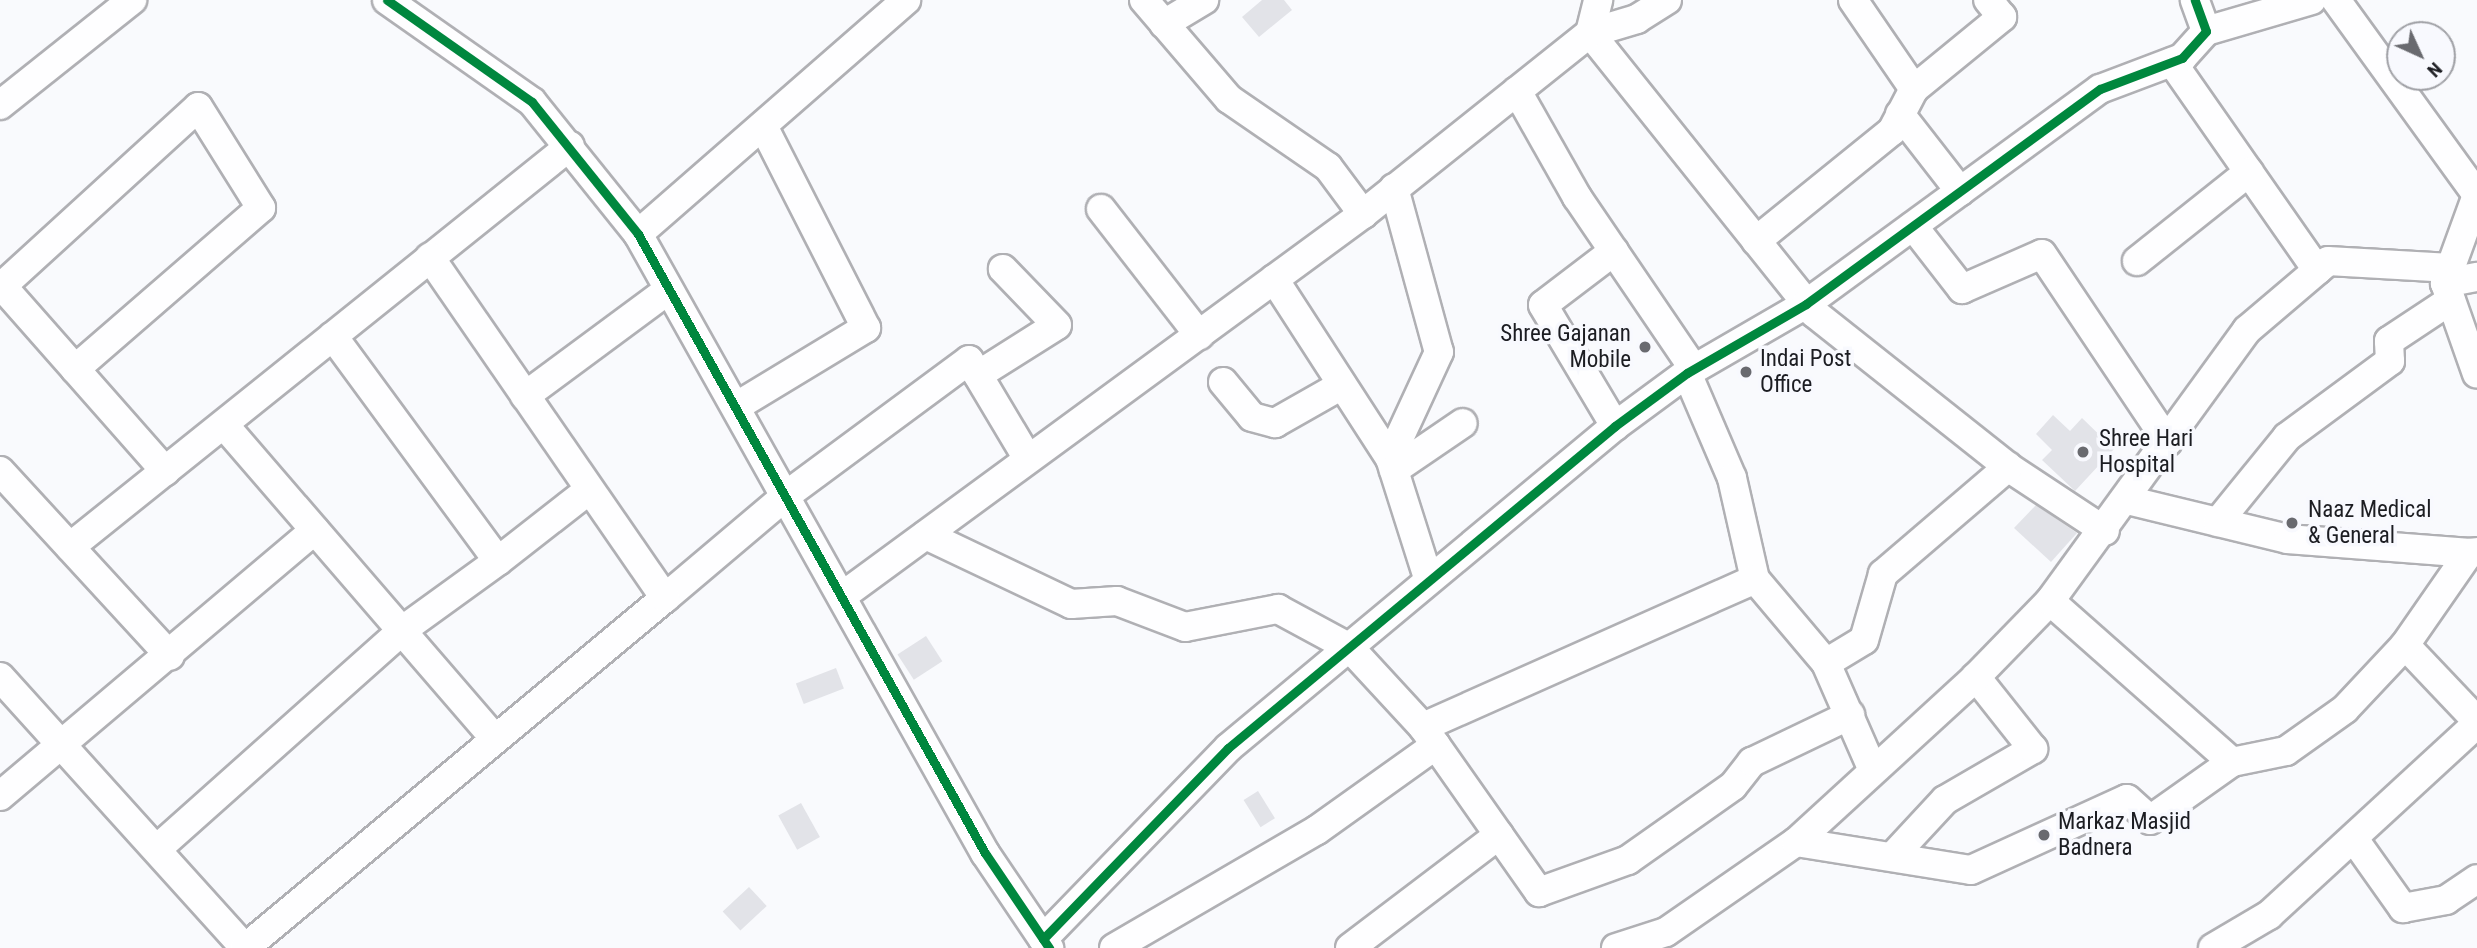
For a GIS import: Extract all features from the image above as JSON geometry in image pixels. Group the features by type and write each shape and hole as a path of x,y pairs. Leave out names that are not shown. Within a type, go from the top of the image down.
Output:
{"street":[{"path":"0,105 132,0"},
{"path":"387,0 494,70 570,146 638,234 845,594 985,853 1046,944 1228,748 1350,648 1428,578 1615,426 1690,371 1806,304 2100,89 2172,62 2206,30 2312,0"},
{"path":"638,234 906,0"},
{"path":"1144,0 1229,99 1328,167 1363,214"},
{"path":"1164,24 1204,0"},
{"path":"1590,33 1598,0"},
{"path":"845,594 1363,214 1590,33 1637,19 1667,0"},
{"path":"1853,0 1914,89"},
{"path":"1756,241 1892,131 1914,89 2002,17 1988,0"},
{"path":"2195,0 2206,30"},
{"path":"2336,0 2477,195 2456,282 2477,374"},
{"path":"1590,33 1806,304 2008,467 2105,531"},
{"path":"2172,62 2317,270"},
{"path":"1517,91 1690,371 1732,478 1755,579 1826,663 1872,768"},
{"path":"75,369 261,208 198,107 1,287 165,471"},
{"path":"1900,114 1960,191"},
{"path":"737,406 866,328 762,127"},
{"path":"71,547 225,426 332,336 570,146"},
{"path":"2137,261 2249,172"},
{"path":"1392,464 1440,352 1394,188"},
{"path":"1101,209 1199,335"},
{"path":"1913,226 1962,289 2042,254 2168,442"},
{"path":"1614,251 1543,305 1615,426"},
{"path":"430,257 665,598"},
{"path":"1616,948 1668,940 1796,842 1872,768 1976,677 2050,601 2105,531 2247,330 2317,270 2329,261 2456,282"},
{"path":"978,375 1057,325 1003,269"},
{"path":"1274,279 1392,464 1428,578"},
{"path":"2218,522 2287,437 2390,361 2389,341 2456,282"},
{"path":"525,396 668,290"},
{"path":"332,336 498,561"},
{"path":"0,677 158,849 238,946 495,739 788,494 969,360 1028,459"},
{"path":"1223,382 1252,417 1275,423 1342,385"},
{"path":"1392,464 1463,423"},
{"path":"225,426 404,629 495,739"},
{"path":"1826,663 1864,640 1883,574 2008,467"},
{"path":"0,471 170,656"},
{"path":"158,849 404,629 498,561 589,489"},
{"path":"2127,500 2288,539 2473,553"},
{"path":"0,796 59,743 170,656 315,530"},
{"path":"926,535 1071,604 1117,601 1185,627 1278,609 1350,648 1429,736 1539,892 1628,860 1733,786 1752,762 1850,715"},
{"path":"1796,842 1971,870 2127,799 2150,820 2232,762 2286,751 2346,709 2405,645 2473,553"},
{"path":"1114,948 1317,830 1429,736 1755,579"},
{"path":"2050,601 2232,762"},
{"path":"2213,948 2269,915 2477,723 2405,645"},
{"path":"1893,856 1945,800 2033,749 1976,677"},
{"path":"1350,948 1499,835"},
{"path":"2354,839 2403,908 2446,900 2477,879"}],"building":[{"path":"1262,0 1284,0 1292,10 1259,37 1242,17"},
{"path":"2053,415 2070,431 2082,418 2114,449 2075,491 2042,460 2052,450 2036,434"},
{"path":"2036,505 2077,533 2051,562 2014,528"},
{"path":"926,636 942,661 914,680 897,655"},
{"path":"836,668 844,689 804,704 796,683"},
{"path":"1258,791 1275,818 1261,827 1244,800"},
{"path":"801,803 820,837 797,850 778,816"},
{"path":"749,887 767,906 740,931 723,912"}],"cycle path":[{"path":"387,0 532,102 638,234 985,853 1049,948"},
{"path":"1043,939 1228,748 1615,426 1687,373 1806,304 2100,89 2182,58 2206,31 2195,0"}],"place":[{"name":"Shree Gajanan Mobile","path":"1645,347"},
{"name":"Indai Post Office","path":"1746,372"},
{"name":"Shree Hari Hospital","path":"2083,452"},
{"name":"Naaz Medical & General","path":"2292,523"},
{"name":"Markaz Masjid Badnera","path":"2044,835"}]}
